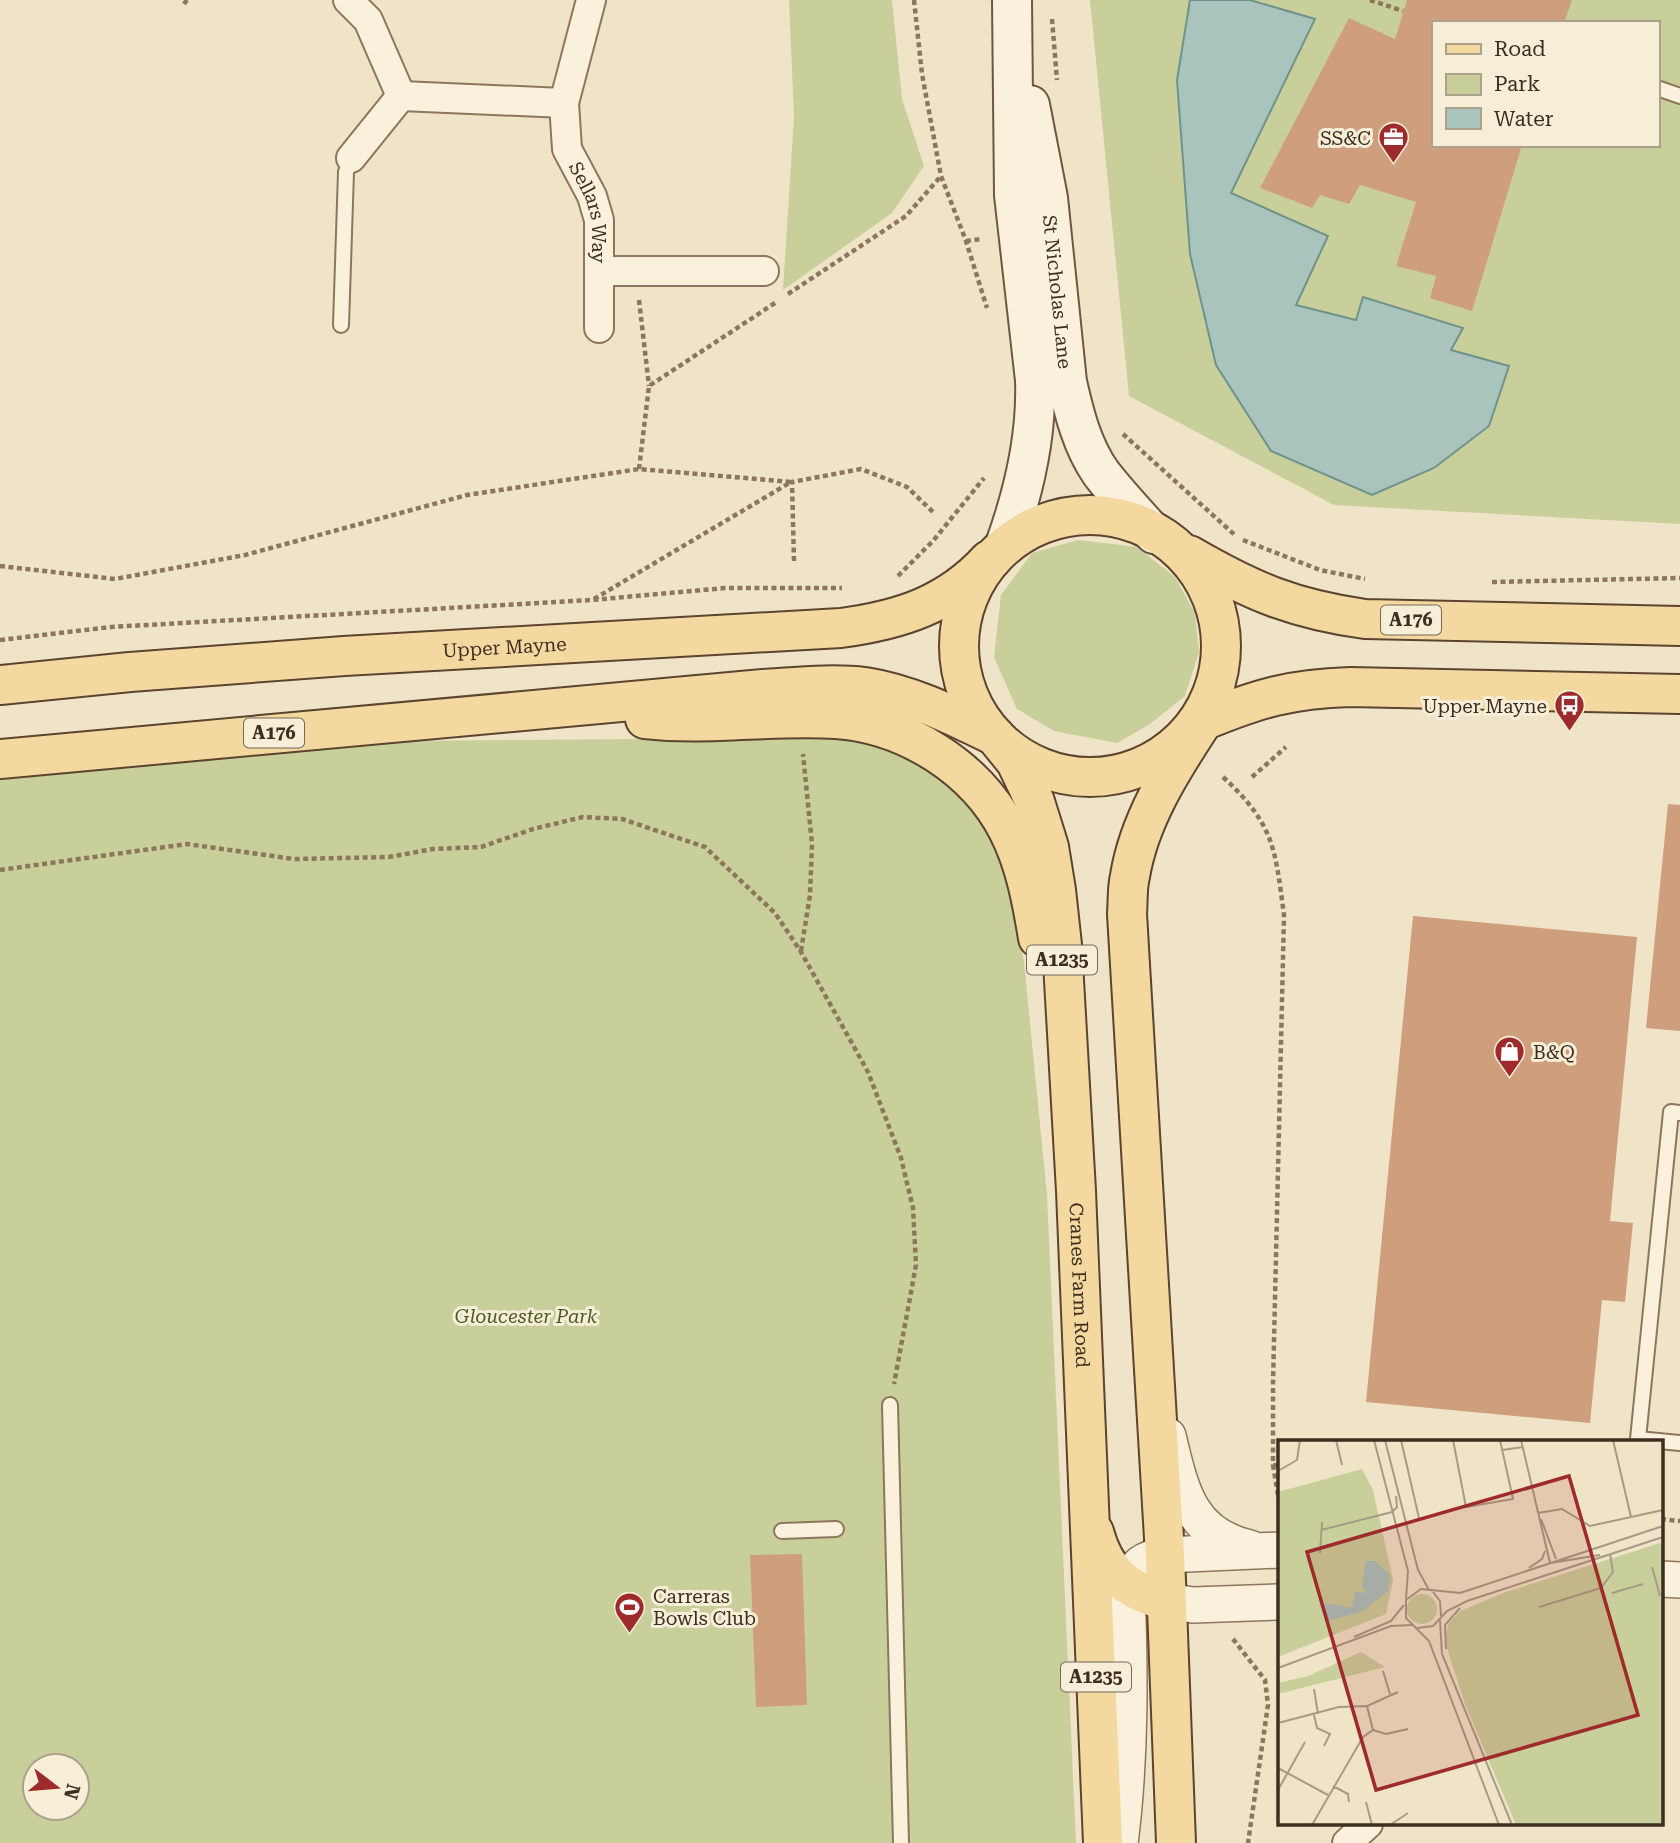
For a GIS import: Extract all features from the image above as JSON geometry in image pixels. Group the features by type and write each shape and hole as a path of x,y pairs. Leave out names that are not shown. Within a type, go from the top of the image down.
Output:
{"main road":[{"name":"St Nicholas Lane","path":"1013,12 1044,174 1067,382 1074,414 1099,471 1157,536"},
{"name":"St Nicholas Lane","path":"998,551 1023,482 1036,409 1034,367 1014,195 1013,12"},
{"name":"A176","path":"997,738 972,705 962,677 961,627 968,601 998,551 1025,528 1065,516 1092,515 1138,524 1259,593 1328,614 1365,619 1680,626"},
{"name":"A176","path":"0,759 763,688 820,686 865,687 912,699 957,717 997,738 1026,760 1055,771 1083,775 1111,774 1157,761 1179,746 1201,723 1214,696 1222,668 1222,639 1211,594 1196,573 1157,536"},
{"name":"Upper Mayne","path":"0,685 331,657 841,628 896,618 945,598 975,576 998,551"},
{"name":"A176","path":"1201,723 1257,699 1312,688 1680,694"},
{"path":"549,709 663,721 723,722 808,718 868,723 921,744 948,760 972,780 991,802 1008,830 1020,858 1028,888 1076,1191"},
{"path":"1176,1843 1156,1388 1127,914 1129,877 1150,813 1169,774 1201,723"},
{"name":"Cranes Farm Road","path":"997,738 1016,762 1035,802 1049,847 1062,945 1076,1191 1103,1843"},
{"path":"1088,1511 1098,1548 1109,1569 1127,1585 1166,1601"}],"street":[{"path":"348,0 368,20 401,96"},
{"name":"Sellars Way","path":"591,0 564,103 567,149 592,196 599,220 599,328"},
{"path":"401,96 564,103"},
{"path":"351,158 401,96"},
{"path":"599,271 764,271"},
{"path":"1156,1388 1179,1480 1193,1511 1203,1525 1216,1536 1236,1545 1272,1550"},
{"path":"1120,1843 1126,1797 1128,1742 1127,1585 1140,1562 1152,1557 1272,1550"},
{"path":"1662,1579 1680,1580"},
{"path":"1166,1601 1194,1605 1278,1602"},
{"path":"1347,1843 1366,1826"}],"lane":[{"path":"1659,89 1680,96"},
{"path":"341,325 346,172 351,158"},
{"path":"1649,1440 1639,1439 1671,1112 1680,1113"},
{"path":"890,1405 901,1843"},
{"path":"1662,1441 1680,1443"},
{"path":"782,1531 836,1528"}],"path":[{"path":"914,0 922,74 941,176 966,241 990,317"},
{"path":"1370,0 1404,11"},
{"path":"1051,13 1058,90"},
{"path":"649,386 906,215 941,176"},
{"path":"635,270 649,386 639,469"},
{"path":"1121,432 1237,537 1321,570 1368,579"},
{"path":"0,566 115,579 245,555 467,495 639,469 792,482 861,469 907,487 934,513"},
{"path":"889,579 899,575 933,541 982,483 987,472"},
{"path":"792,482 794,561"},
{"path":"593,600 792,482"},
{"path":"1488,582 1680,578"},
{"path":"0,640 111,627 593,600 725,588 855,588"},
{"path":"1252,777 1286,747"},
{"path":"801,952 810,894 812,844 803,748"},
{"path":"1223,777 1259,814 1269,832 1277,859 1284,915 1276,1465 1278,1489"},
{"path":"0,870 187,844 294,859 389,857 433,849 481,847 533,829 583,817 622,819 705,847 775,913 801,952 868,1072 901,1158 913,1208 916,1265 890,1405"},
{"path":"1662,1519 1680,1521"},
{"path":"1233,1638 1265,1680 1268,1705 1248,1843"}],"green space":[{"path":"789,0 892,0 902,99 924,166 892,213 783,290 794,117"},
{"path":"1090,0 1680,0 1680,524 1334,505 1129,396"},
{"path":"1078,540 1137,547 1175,577 1195,613 1199,652 1185,696 1150,724 1117,743 1054,731 1017,709 994,657 1001,595 1032,553"},
{"name":"Gloucester Park","path":"836,731 899,751 944,779 984,825 1010,886 1024,962 1047,1195 1076,1843 0,1843 0,780 396,741 760,738"}],"water":[{"path":"1190,0 1250,0 1315,19 1231,193 1328,236 1296,305 1356,320 1363,297 1463,328 1451,350 1509,366 1489,426 1434,468 1372,495 1271,451 1216,365 1190,254 1177,80"}],"building":[{"name":"SS&C","path":"1407,0 1572,0 1565,21 1432,21 1432,147 1521,147 1472,311 1430,298 1436,276 1396,266 1416,202 1360,185 1349,204 1320,195 1312,208 1260,188 1349,18 1395,39"},
{"path":"1668,804 1680,805 1680,1031 1646,1028"},
{"name":"B&Q","path":"1413,916 1637,937 1610,1221 1633,1223 1625,1302 1602,1300 1590,1423 1366,1402"},
{"name":"Carreras Bowls Club","path":"802,1554 807,1705 756,1707 750,1555"}],"place":[{"name":"SS&C","path":"1394,165"},
{"name":"Upper Mayne","path":"1570,733"},
{"name":"B&Q","path":"1510,1079"},
{"name":"Carreras Bowls Club","path":"630,1634"}]}
